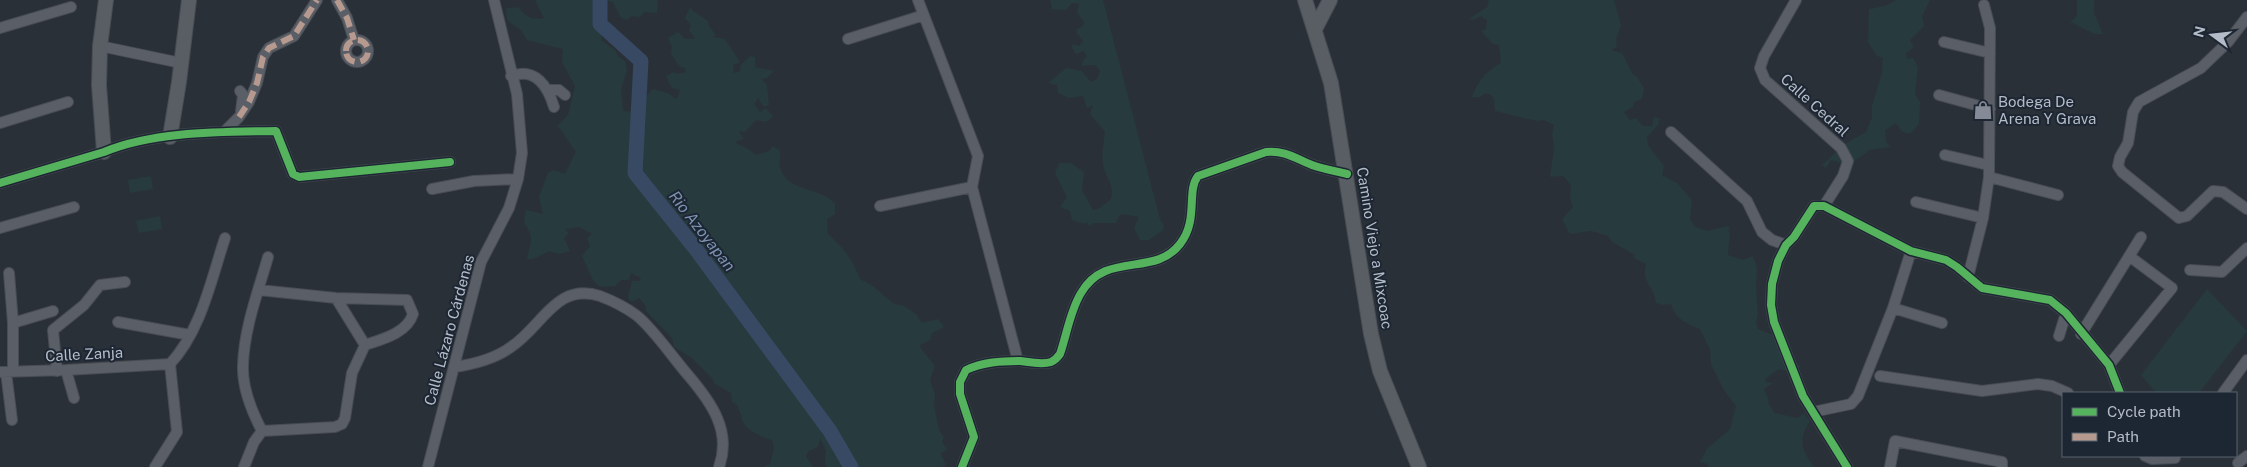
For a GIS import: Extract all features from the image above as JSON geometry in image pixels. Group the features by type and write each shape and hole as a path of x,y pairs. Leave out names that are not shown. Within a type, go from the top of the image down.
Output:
{"main road":[{"path":"104,152 99,85 100,46 106,0"},
{"path":"170,137 188,0"},
{"name":"Camino Viejo a Mixcoac","path":"1306,0 1331,83 1371,334 1380,371 1419,467"},
{"path":"1315,29 1330,0"}],"street":[{"path":"225,132 239,117 249,102 257,83 263,57 269,48 294,36 317,0"},
{"path":"338,0 347,18 354,40"},
{"name":"Calle Lázaro Cárdenas","path":"428,467 481,262 509,208 518,179 522,153 517,94 511,76 494,0"},
{"path":"918,0 978,156 972,187 1018,361"},
{"name":"Calle Cedral","path":"1796,0 1764,56 1760,68 1765,80 1845,154 1848,162 1843,176 1824,206"},
{"path":"1968,277 1983,218 1989,177 1990,28 1984,5"},
{"path":"0,28 71,7"},
{"path":"848,39 924,15"},
{"path":"2247,17 2228,42 2208,62 2140,102 2133,112 2128,143 2120,157 2118,166 2122,172 2179,218 2188,216 2214,191 2223,192 2247,209"},
{"path":"1944,42 1990,53"},
{"path":"100,46 181,63"},
{"path":"511,76 520,73 530,74 549,90 554,107"},
{"path":"549,90 559,90 565,95"},
{"path":"239,117 243,105 243,95 240,91"},
{"path":"1939,95 1990,109"},
{"path":"0,123 68,102"},
{"path":"0,183 120,146 170,137 225,132 276,130 293,174 300,177 450,162"},
{"path":"1671,132 1747,201 1762,232 1772,240 1786,245"},
{"path":"962,467 974,437 960,394 960,382 966,370 976,365 994,362 1042,363 1056,359 1060,354 1081,292 1093,277 1108,268 1157,261 1172,252 1180,244 1190,225 1193,185 1195,180 1203,173 1274,151 1290,154 1312,165 1347,174"},
{"path":"1944,155 1988,165"},
{"path":"1989,177 2058,195"},
{"path":"432,189 474,182 518,179"},
{"path":"880,206 972,187"},
{"path":"1916,202 1983,218"},
{"path":"1847,467 1803,396 1774,322 1771,305 1772,284 1778,261 1786,245 1794,237 1814,206 1824,206 1911,251 1946,260 1958,267 1982,288 2050,300 2066,313 2081,334 2109,365 2120,392"},
{"path":"0,228 74,207"},
{"path":"155,467 177,432 170,364 180,353 190,335 225,238"},
{"path":"2081,334 2141,238"},
{"path":"2190,270 2222,272 2247,248"},
{"path":"1813,412 1851,404 1858,396 1892,308 1911,251"},
{"path":"2109,365 2172,288 2128,256"},
{"path":"262,431 248,399 242,367 246,341 268,257"},
{"path":"9,273 13,323 7,372 12,420"},
{"path":"74,398 62,370 53,330 84,305 100,285 125,282"},
{"path":"259,290 336,298 407,300 413,314 410,324 392,335 366,345 352,373 345,418 342,424 334,427 262,431"},
{"path":"455,367 477,363 512,347 560,300 572,294 588,292 615,301 638,316 709,400 722,429 719,467"},
{"path":"336,298 366,345"},
{"path":"1892,308 1942,323"},
{"path":"13,323 53,311"},
{"path":"2059,336 2066,313"},
{"path":"118,322 190,335"},
{"path":"2224,392 2247,360"},
{"name":"Calle Zanja","path":"7,372 170,364"},
{"path":"1880,376 1982,392 2038,384 2052,386 2066,392"},
{"path":"244,467 254,442 262,431"},
{"path":"1890,467 1895,441 2002,462 2002,467"},
{"path":"2238,463 2247,456"},
{"path":"2147,457 2152,459 2176,457"},
{"path":"2168,467 2176,457"}],"green space":[{"path":"535,0 596,0 596,5 603,17 601,40 615,50 618,56 625,61 627,70 621,90 623,111 635,112 643,94 647,95 653,89 670,94 675,99 678,97 680,90 672,88 666,76 673,72 678,74 686,72 685,68 680,67 671,54 672,47 668,38 678,32 685,39 695,39 689,30 691,25 685,18 690,7 708,21 709,26 716,35 713,37 725,39 740,62 733,65 734,73 740,71 741,65 750,56 755,57 755,67 774,71 767,78 761,79 767,85 769,105 764,107 758,98 754,104 760,112 765,108 773,116 766,121 756,120 746,131 739,132 744,139 736,143 756,155 769,151 773,146 780,151 780,168 790,182 820,194 835,203 835,214 827,219 828,234 847,254 860,279 873,286 894,304 904,306 916,314 922,323 938,319 944,327 932,333 930,340 919,346 935,366 930,380 935,395 934,406 939,430 944,437 942,442 947,449 941,454 946,465 943,467 827,467 825,464 826,450 820,439 818,447 809,451 806,456 813,467 764,467 770,464 774,448 772,440 750,430 743,422 738,406 732,402 731,393 715,384 711,377 692,358 674,347 672,338 646,311 645,305 639,298 632,302 628,298 632,281 639,281 641,278 631,273 629,280 621,280 615,286 600,287 593,280 582,256 590,246 587,238 592,234 579,227 565,229 569,233 564,238 570,251 559,254 549,251 533,259 527,259 531,238 525,223 526,210 543,214 539,197 548,173 553,170 565,174 576,151 557,126 568,115 575,86 562,62 563,49 527,40 521,30 507,20 506,8 518,7 529,17 536,19 544,18"},
{"path":"605,0 656,0 658,1 657,13 644,12 640,17 631,16 628,20 621,18 613,2"},
{"path":"1050,0 1103,0 1160,219 1164,226 1163,230 1149,240 1140,240 1134,228 1139,217 1122,214 1118,217 1116,223 1094,223 1089,226 1087,222 1084,224 1072,220 1070,211 1060,207 1067,197 1055,173 1059,163 1071,163 1084,172 1082,190 1093,210 1099,209 1110,199 1112,190 1102,160 1105,132 1090,114 1093,105 1087,108 1083,96 1069,98 1058,93 1057,85 1048,83 1066,68 1082,71 1091,82 1097,79 1100,71 1095,65 1081,66 1087,57 1084,51 1076,54 1071,46 1074,44 1079,46 1083,41 1077,33 1077,29 1082,27 1084,22 1077,12 1079,4 1072,3 1066,10 1052,9"},
{"path":"1489,0 1614,0 1621,25 1616,39 1617,47 1611,50 1622,53 1632,73 1644,88 1642,99 1634,102 1633,107 1624,112 1630,120 1636,118 1643,126 1652,126 1654,117 1660,118 1658,125 1647,137 1648,145 1664,166 1662,177 1664,176 1677,183 1692,200 1690,219 1695,227 1707,231 1728,226 1730,233 1728,255 1743,260 1753,256 1757,268 1758,315 1756,323 1758,329 1773,335 1783,357 1801,366 1791,371 1779,369 1765,379 1766,382 1773,383 1764,389 1769,400 1768,403 1775,413 1798,418 1804,413 1810,421 1804,434 1803,444 1806,455 1814,467 1709,467 1707,464 1700,462 1707,449 1730,429 1736,406 1724,390 1711,364 1710,349 1700,329 1682,320 1671,304 1663,305 1656,303 1645,276 1646,264 1634,258 1635,255 1612,242 1608,236 1591,231 1570,234 1562,219 1573,207 1570,198 1571,185 1563,176 1550,177 1554,147 1552,134 1554,125 1544,120 1537,121 1495,111 1494,99 1486,93 1480,97 1472,97 1483,77 1501,63 1499,45 1493,44 1481,31 1486,29 1487,20 1481,16 1474,20 1469,19 1487,7"},
{"path":"1896,0 1930,0 1922,16 1924,26 1910,40 1914,47 1906,53 1907,59 1913,58 1918,67 1915,94 1920,102 1919,124 1910,134 1901,131 1896,123 1885,131 1886,141 1890,147 1870,150 1849,165 1831,160 1826,168 1822,165 1835,153 1836,149 1866,132 1872,117 1872,106 1882,73 1883,58 1877,56 1868,42 1869,9 1885,6"},
{"path":"2077,0 2094,0 2094,13 2103,34 2091,32 2070,22 2077,16"},
{"path":"151,176 153,189 130,193 128,180"},
{"path":"160,216 162,229 139,233 136,221"},
{"path":"2207,289 2247,331 2200,392 2155,392 2141,375"}],"waterway":[{"name":"Rio Azoyapan","path":"600,0 600,24 641,61 635,173 695,248 830,431 851,467"}],"marked path":[{"path":"239,117 249,102 257,83 263,57 269,48 294,36 317,0"},
{"path":"337,0 347,18 354,40"},
{"path":"357,40 365,43 368,51 365,59 357,62 349,59 346,51 349,43 357,40"}],"cycle path":[{"path":"0,183 124,145 166,136 188,134 276,131 293,174 299,177 450,162"},
{"path":"962,467 974,437 960,394 960,382 966,370 979,365 1006,361 1044,363 1055,359 1060,354 1077,300 1091,280 1103,272 1116,268 1157,260 1169,254 1180,244 1186,235 1189,225 1193,190 1198,176 1266,152 1284,153 1316,166 1347,174"},
{"path":"1847,467 1803,396 1774,322 1771,305 1772,284 1778,261 1786,245 1794,237 1814,206 1824,206 1911,251 1946,260 1982,288 2050,300 2066,313 2109,365 2120,392"}],"place":[{"name":"Bodega De Arena Y Grava","path":"1983,110"}]}
